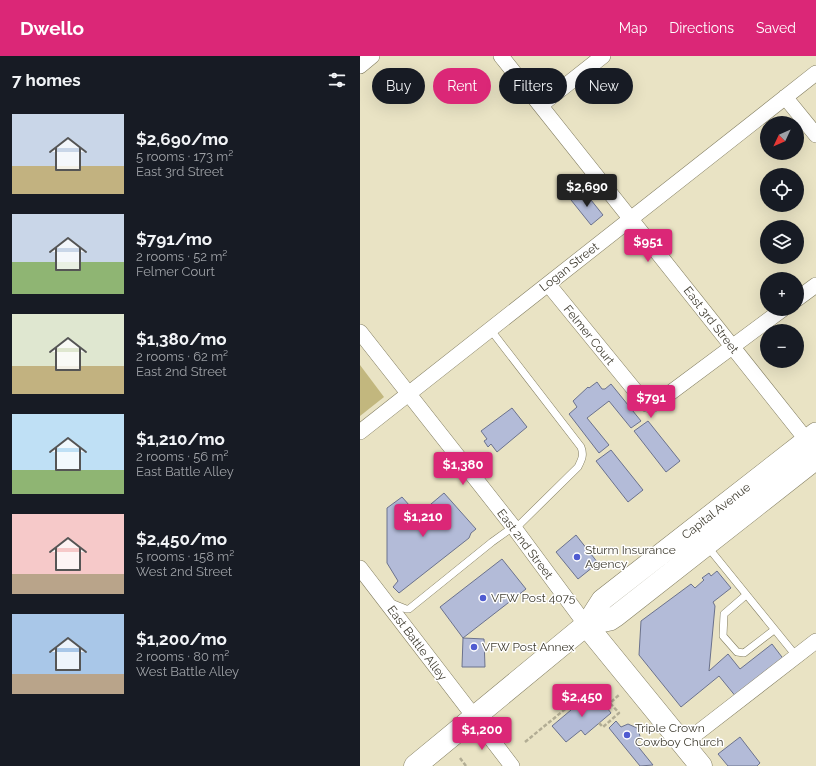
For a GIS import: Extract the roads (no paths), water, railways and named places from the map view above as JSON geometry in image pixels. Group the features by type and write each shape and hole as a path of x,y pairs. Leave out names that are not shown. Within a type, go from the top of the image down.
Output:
{"main road":[{"name":"Capital Avenue","path":"415,766 586,625 610,620 616,616 699,537 813,442"},
{"name":"Capital Avenue","path":"699,537 816,459"},
{"path":"586,625 701,766"}],"street":[{"path":"360,66 372,56"},
{"name":"East 3rd Street","path":"502,56 732,347 813,442"},
{"path":"540,105 603,56"},
{"name":"Logan Street","path":"360,432 816,73"},
{"path":"785,97 816,135"},
{"name":"Felmer Court","path":"548,284 646,404 651,405 658,402 774,316"},
{"path":"804,294 816,285"},
{"name":"East 2nd Street","path":"360,332 514,528 586,625"},
{"name":"East Battle Alley","path":"360,568 512,766"},
{"path":"683,744 816,641"}],"lane":[{"path":"386,603 392,603 409,609 492,542 514,528 578,467 582,459 583,453 581,447 490,329"},
{"path":"699,537 796,657"},
{"path":"746,595 724,614 723,636 737,652 744,653 774,630"}],"place":[{"name":"Sturm Insurance Agency","path":"577,557"},
{"name":"VFW Post 4075","path":"483,598"},
{"name":"VFW Post Annex","path":"474,647"},
{"name":"Triple Crown Cowboy Church","path":"627,735"}]}
